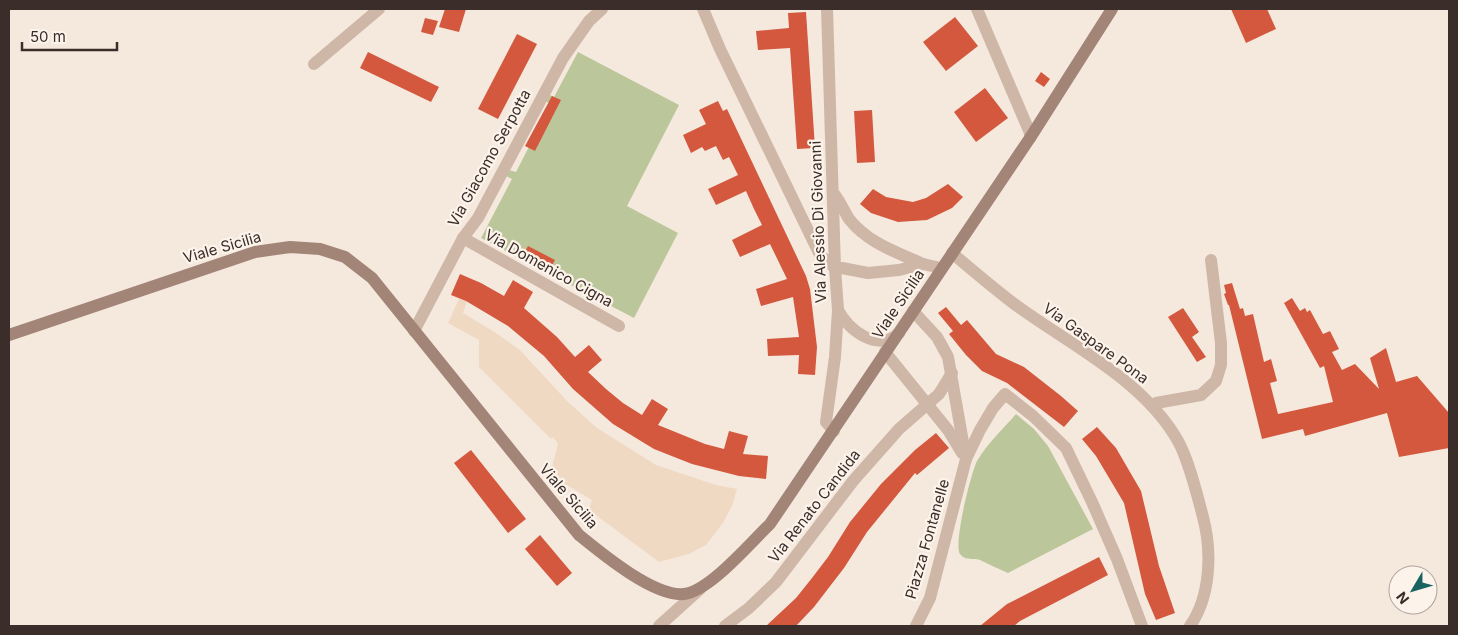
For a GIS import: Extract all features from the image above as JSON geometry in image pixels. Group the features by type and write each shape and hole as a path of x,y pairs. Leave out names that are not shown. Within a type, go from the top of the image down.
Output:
{"street":[{"path":"314,64 379,9"},
{"name":"Via Giacomo Serpotta","path":"414,331 463,238 478,218 563,58 589,21 602,9"},
{"path":"703,9 724,58 820,255 838,268 868,273 899,270 923,264"},
{"name":"Via Alessio Di Giovanni","path":"827,9 838,268 838,310 835,357 826,422 834,431"},
{"path":"977,9 1030,133 1030,138"},
{"name":"Viale Sicilia","path":"9,335 255,252 290,247 320,250 346,257 372,278 579,535 610,561 640,579 667,592 685,594 702,587 726,568 770,524 1030,138 1112,9"},
{"path":"834,193 848,217 864,234 884,247 923,264 941,268"},
{"name":"Via Domenico Cigna","path":"463,238 619,326"},
{"name":"Via Gaspare Pona","path":"952,253 1013,303 1111,370 1152,406 1178,442 1196,490 1207,532 1209,564 1205,588 1195,619 1190,626"},
{"path":"1152,406 1156,403 1201,394 1216,381 1221,365 1221,343 1211,260"},
{"path":"838,310 848,325 863,336 886,340 894,338 899,333"},
{"path":"913,311 937,337 948,357 966,459"},
{"path":"885,352 948,430 966,459"},
{"name":"Via Renato Candida","path":"725,626 749,608 776,582 853,481 899,429 940,394 952,373"},
{"path":"966,459 993,408 1005,394 1033,416 1066,448 1117,559 1142,626"},
{"name":"Piazza Fontanelle","path":"916,626 930,598 966,459"},
{"path":"659,626 702,587"}],"green space":[{"path":"578,52 679,105 627,206 678,233 634,318 481,238 512,179 506,176 509,170 516,172 551,104 545,101 548,94 554,97"},
{"path":"1016,414 1034,429 1048,446 1093,529 1008,573 980,560 967,559 960,554 958,548 967,493 977,461"}],"shaded area":[{"path":"459,299 467,301 463,313 520,350 567,401 597,428 656,465 716,485 737,489 732,506 723,523 706,545 689,554 659,562 589,510 592,500 567,485 563,487 560,494 545,478 550,474 558,444 553,437 551,439 479,367 479,340 448,323"}],"building":[{"path":"445,9 466,9 459,32 439,27"},
{"path":"1231,9 1267,9 1276,29 1246,43"},
{"path":"806,12 815,148 797,149 790,48 758,50 756,31 789,28 788,13"},
{"path":"955,17 978,46 946,71 923,42"},
{"path":"425,18 438,21 433,35 421,32"},
{"path":"517,34 537,44 498,119 478,109"},
{"path":"368,52 439,87 431,102 360,68"},
{"path":"1041,72 1050,79 1044,87 1035,81"},
{"path":"985,88 1008,118 976,142 954,112"},
{"path":"552,96 561,100 535,151 525,146"},
{"path":"718,101 723,111 727,109 806,276 810,289 817,347 815,375 798,374 799,355 768,356 767,339 799,337 793,297 761,306 756,289 787,279 770,244 740,257 732,240 762,225 746,191 716,205 708,189 738,175 729,157 723,160 716,146 705,151 702,147 691,153 683,135 706,124 699,110"},
{"path":"872,110 875,162 857,163 854,111"},
{"path":"948,184 963,197 952,208 927,220 898,222 871,213 860,204 873,189 886,197 913,202 926,198"},
{"path":"528,246 555,260 548,273 521,259"},
{"path":"460,274 504,296 513,280 533,292 524,308 557,337 575,357 589,345 602,360 588,372 606,389 642,415 652,399 668,409 658,425 705,444 724,449 729,431 748,436 743,454 768,456 766,479 739,476 692,464 654,449 613,424 573,389 544,356 508,326 466,301 451,295"},
{"path":"1232,283 1240,309 1243,308 1245,316 1253,314 1264,362 1271,359 1277,381 1270,383 1278,414 1333,402 1324,366 1320,368 1284,303 1292,298 1300,311 1305,308 1307,312 1310,310 1323,334 1330,331 1339,349 1332,352 1342,370 1355,364 1379,389 1370,358 1386,348 1396,382 1417,376 1449,413 1449,448 1399,457 1387,413 1305,436 1303,429 1262,439 1229,305 1224,294 1226,293 1224,285"},
{"path":"946,307 961,325 967,320 996,354 1024,367 1078,411 1064,427 1007,383 982,371 966,355 949,334 953,331 938,313"},
{"path":"1183,308 1199,332 1192,337 1206,357 1197,362 1168,317"},
{"path":"1097,427 1116,448 1141,491 1159,566 1175,613 1156,620 1145,594 1124,503 1096,456 1082,439"},
{"path":"936,433 949,448 917,475 915,473 867,532 844,568 814,607 796,626 766,626 796,598 828,557 850,522 881,484 915,450"},
{"path":"471,450 526,519 508,533 454,463"},
{"path":"540,535 572,573 557,586 525,549"},
{"path":"1099,557 1108,575 1020,621 1014,626 980,626 1007,604"}]}
